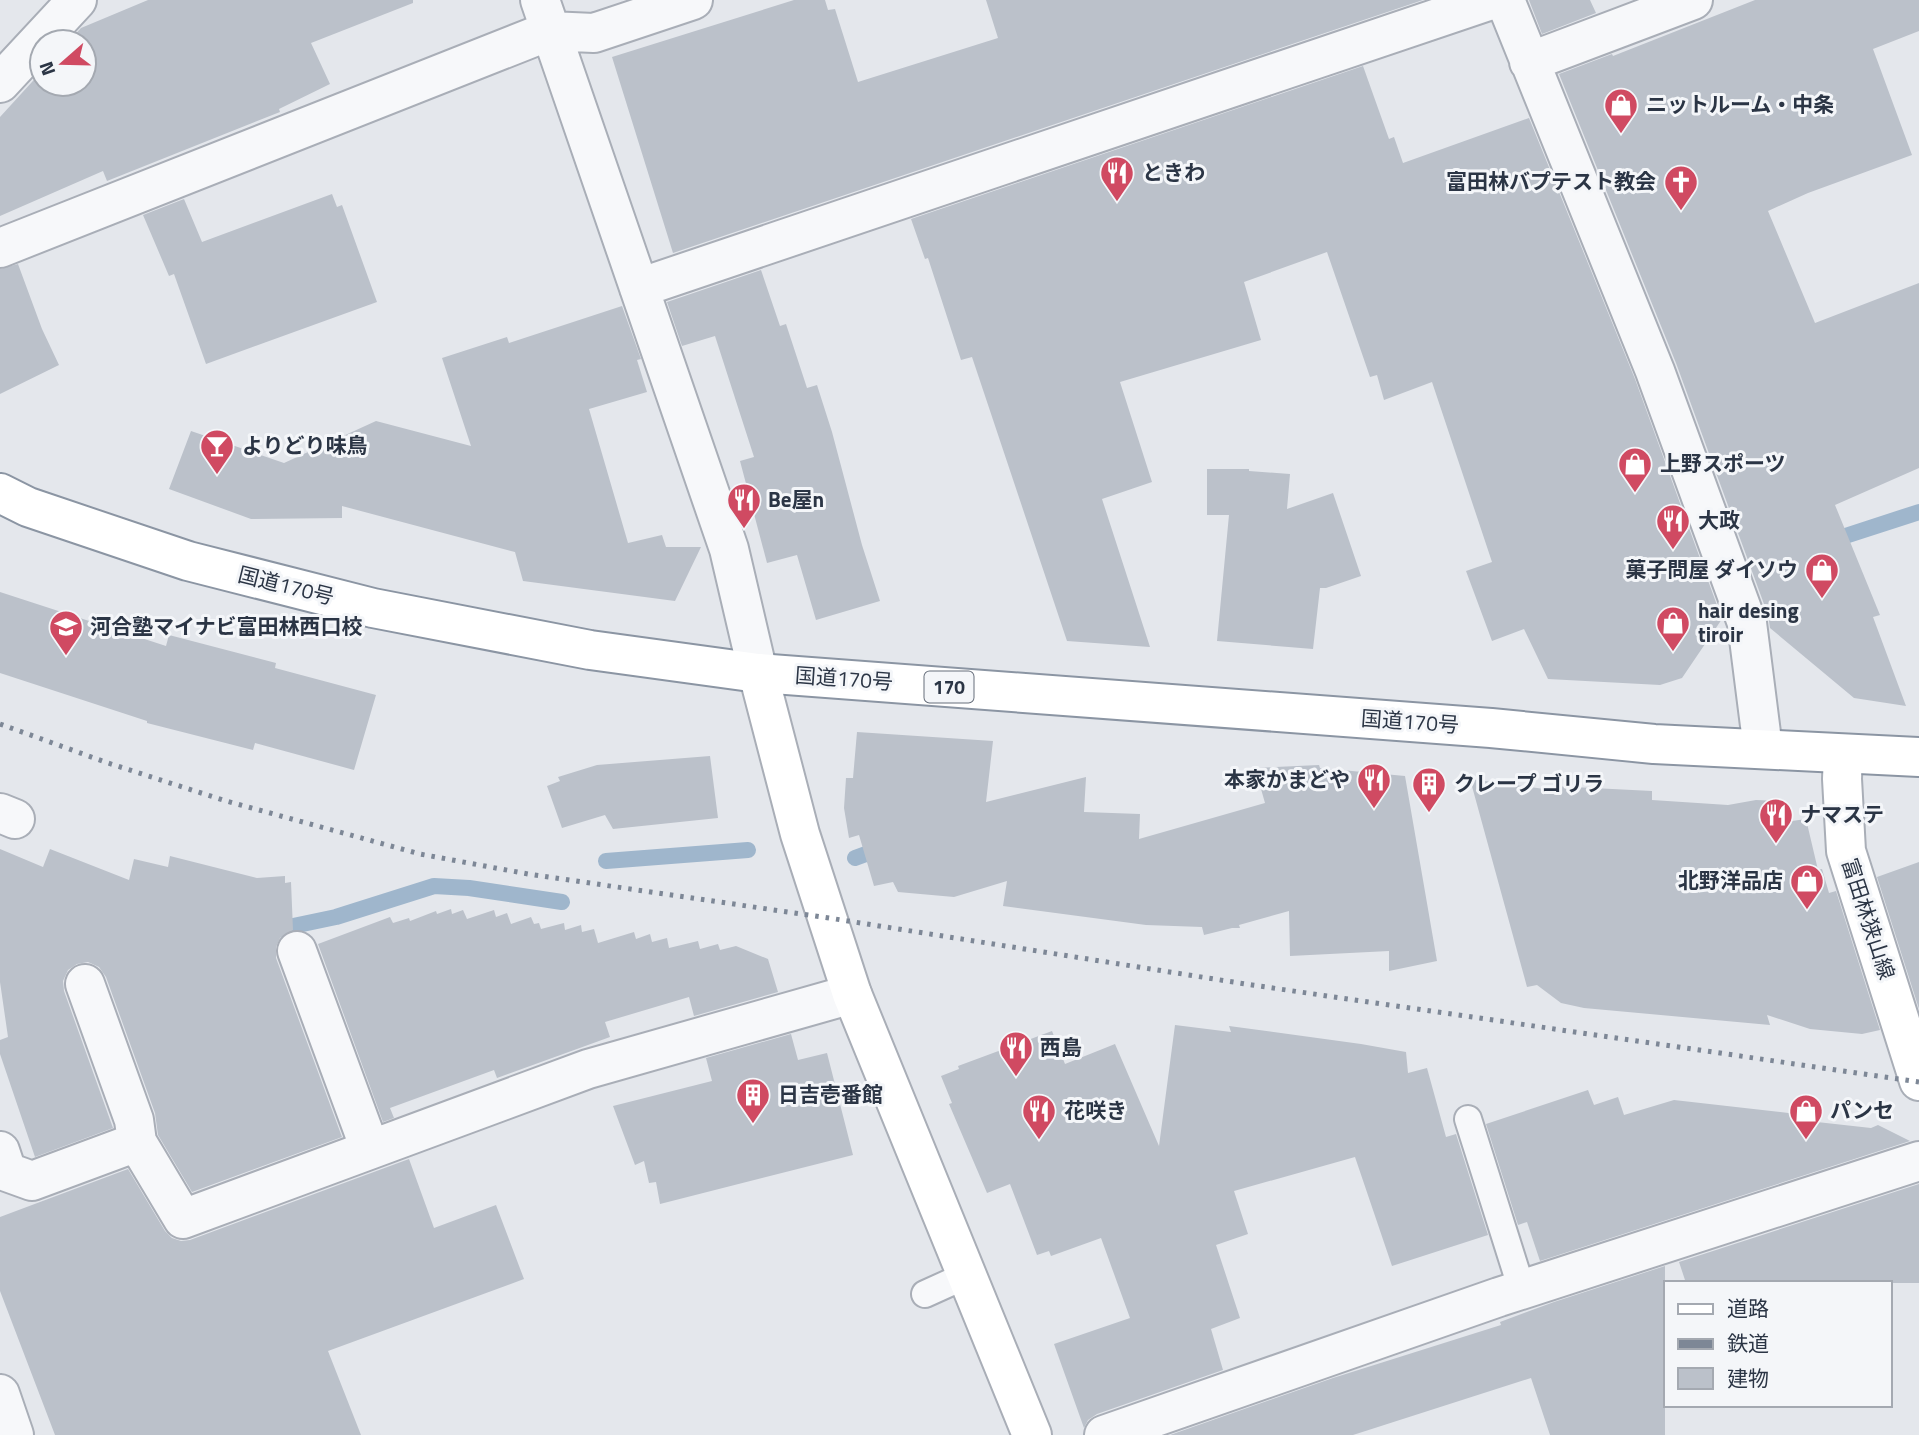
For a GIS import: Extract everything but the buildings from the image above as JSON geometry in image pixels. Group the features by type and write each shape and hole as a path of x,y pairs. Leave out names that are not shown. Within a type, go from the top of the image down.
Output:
{"main road":[{"name":"国道170号","path":"0,493 28,507 188,561 373,608 590,650 758,673 1491,728 1654,744 1919,757"},
{"path":"758,673 800,834 852,994 1032,1435"},
{"name":"富田林狭山線","path":"1843,754 1846,851 1919,1081"}],"street":[{"path":"0,83 77,0"},
{"path":"0,248 546,16 594,33 693,0"},
{"path":"639,288 1491,0"},
{"path":"1506,0 1655,371 1746,623 1763,749"},
{"path":"1529,62 1693,0"},
{"path":"546,16 729,549 758,673"},
{"path":"297,951 370,1149"},
{"path":"85,984 134,1120 137,1142 183,1219 588,1069 852,994"},
{"path":"0,1151 7,1172 32,1181 137,1142"},
{"path":"1104,1435 1522,1290 1919,1161"},
{"path":"0,1394 14,1435"}],"lane":[{"path":"1468,1119 1522,1290"},
{"path":"925,1294 967,1275"}],"waterway":[{"path":"1833,540 1919,512"},
{"path":"855,858 885,847"},
{"path":"606,861 748,850"},
{"path":"274,930 336,917 434,886 469,888 562,902"}],"railway":[{"path":"0,724 226,801 420,854 528,874 829,918 1252,985 1919,1082"}],"place":[{"name":"ニットルーム・中条","path":"1621,135"},
{"name":"ときわ","path":"1117,203"},
{"name":"富田林バプテスト教会","path":"1681,212"},
{"name":"よりどり味鳥","path":"217,476"},
{"name":"上野スポーツ","path":"1635,494"},
{"name":"Be屋n","path":"744,530"},
{"name":"大政","path":"1673,551"},
{"name":"菓子問屋 ダイソウ","path":"1822,600"},
{"name":"hair desing tiroir","path":"1673,653"},
{"name":"河合塾マイナビ富田林西口校","path":"66,657"},
{"name":"本家かまどや","path":"1374,810"},
{"name":"クレープ ゴリラ","path":"1429,814"},
{"name":"ナマステ","path":"1776,845"},
{"name":"北野洋品店","path":"1807,911"},
{"name":"西島","path":"1016,1078"},
{"name":"日吉壱番館","path":"753,1125"},
{"name":"花咲き","path":"1039,1141"},
{"name":"パンセ","path":"1806,1141"}]}
